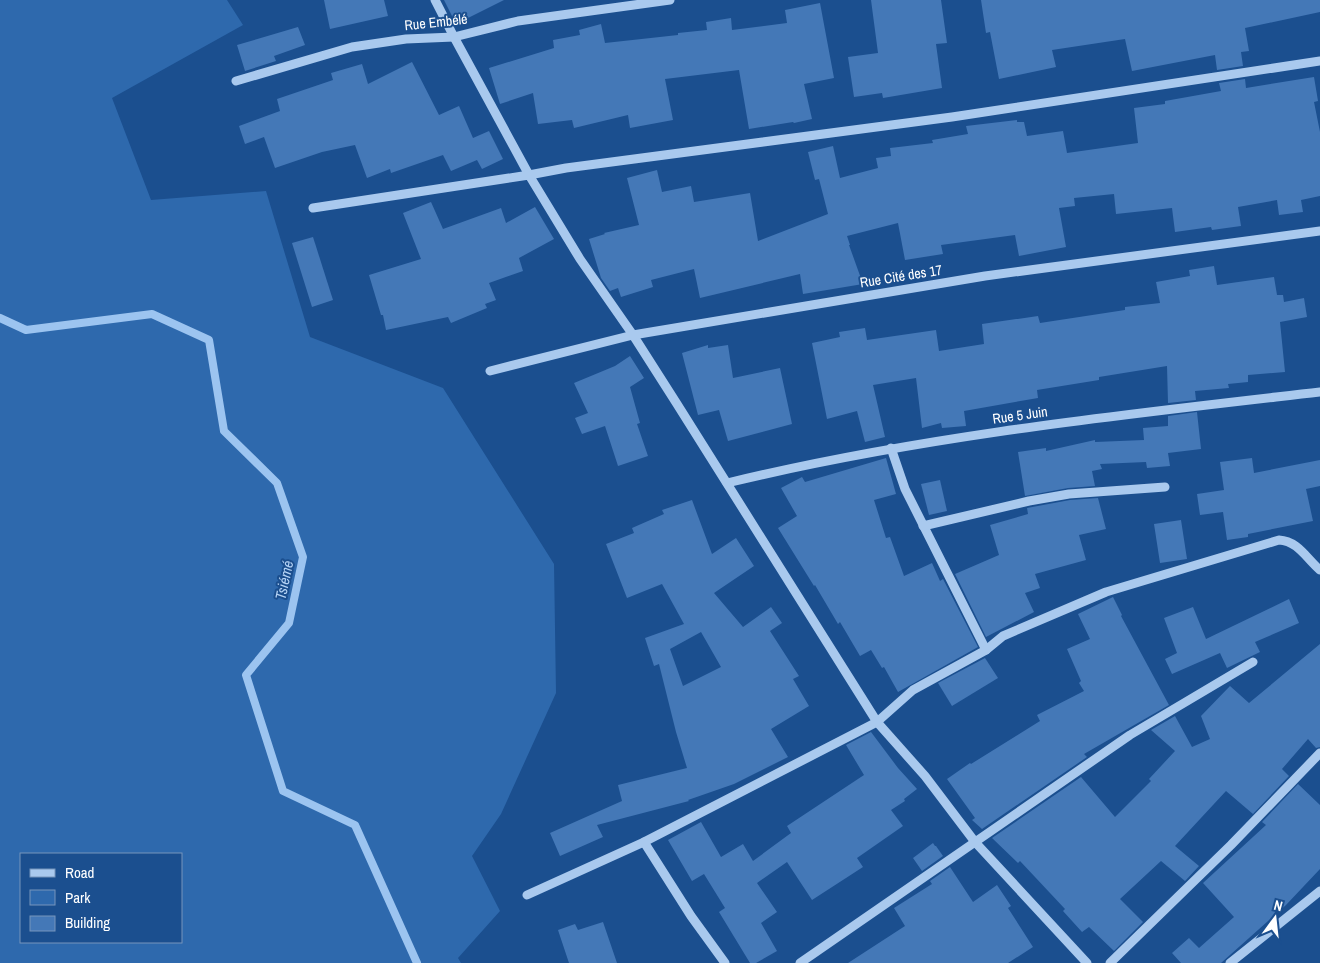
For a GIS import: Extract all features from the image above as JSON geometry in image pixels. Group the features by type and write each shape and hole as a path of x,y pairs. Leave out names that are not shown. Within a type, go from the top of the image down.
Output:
{"street":[{"path":"435,0 529,175 580,258 633,335 877,722 925,776 975,842 1087,963"},
{"name":"Rue Embélé","path":"236,81 352,47 406,39 454,37 518,21 670,0"},
{"path":"313,208 576,167 952,117 1320,61"},
{"name":"Rue Cité des 17","path":"490,371 633,335 985,276 1320,231"},
{"name":"Rue 5 Juin","path":"727,483 891,448 1098,418 1320,392"},
{"path":"891,448 905,489 986,650"},
{"path":"923,526 1029,501 1069,494 1165,487"},
{"path":"527,895 644,842 877,722 913,690 986,650 1003,636 1106,592 1279,540 1294,543 1320,570"},
{"path":"800,963 1130,734 1253,662"},
{"path":"1110,963 1231,845 1320,754"},
{"path":"644,842 691,916 724,963"},
{"path":"1230,963 1320,891"}],"green space":[{"path":"0,0 227,0 243,25 112,98 151,200 266,191 310,337 443,388 554,564 556,693 501,814 472,856 500,911 458,958 461,963 0,963"}],"building":[{"path":"324,0 384,0 388,16 330,29"},
{"path":"444,0 504,0 456,24"},
{"path":"871,0 941,0 947,43 936,44 942,88 883,98 882,93 854,97 848,57 878,53"},
{"path":"981,0 1320,0 1320,12 1245,28 1249,51 1241,52 1243,66 1217,70 1215,55 1132,71 1125,39 1052,50 1056,67 999,79 990,32 986,33"},
{"path":"820,3 834,78 804,84 812,119 794,123 749,129 739,70 665,79 673,120 630,128 628,115 574,128 572,120 538,124 533,93 500,104 489,68 554,48 553,40 580,35 579,30 601,24 605,43 707,30 706,22 731,18 732,30 787,23 785,10"},
{"path":"298,27 305,45 274,56 276,61 245,71 237,45"},
{"path":"412,62 439,115 459,106 473,138 489,131 503,159 482,169 477,160 451,171 443,155 391,173 390,169 367,178 355,145 322,152 275,168 264,137 245,144 239,126 280,111 277,99 333,80 331,73 362,64 368,84"},
{"path":"1314,77 1318,101 1314,102 1320,132 1320,196 1301,200 1303,212 1279,215 1277,200 1238,207 1241,226 1212,230 1211,227 1175,232 1172,208 1116,214 1114,194 1074,198 1075,206 1059,208 1066,247 1019,256 1015,235 941,245 943,254 905,260 898,223 847,236 863,284 803,294 800,274 700,298 694,269 651,280 653,287 621,297 618,288 610,291 601,278 589,239 604,233 639,225 627,178 657,170 662,192 691,186 694,202 750,193 758,241 828,214 819,179 815,180 808,152 833,146 840,178 878,168 876,158 891,156 890,148 933,143 932,140 968,134 966,126 1017,120 1017,122 1024,122 1027,136 1063,131 1067,153 1138,143 1134,108 1165,104 1165,101 1221,91 1219,83 1245,79 1246,88"},
{"path":"431,202 443,229 501,208 506,223 535,207 554,239 519,258 523,271 489,283 496,300 485,304 487,308 451,323 448,317 386,330 383,315 381,315 369,275 421,259 403,213"},
{"path":"313,237 333,300 312,307 292,243"},
{"path":"1214,266 1217,285 1274,277 1277,295 1283,295 1284,302 1304,298 1307,317 1280,322 1285,372 1248,375 1248,382 1228,384 1229,388 1195,391 1196,400 1168,403 1167,366 1099,377 1099,380 1037,390 1038,398 964,411 966,426 942,428 941,423 922,428 916,378 873,385 885,437 865,442 857,411 827,419 812,343 840,337 839,332 865,328 867,340 936,330 939,351 984,344 982,324 1038,316 1040,323 1125,310 1125,307 1160,303 1156,282 1190,276 1189,270"},
{"path":"708,345 708,348 728,345 733,378 780,368 792,424 728,441 719,410 698,415 682,353"},
{"path":"630,356 644,378 630,387 640,423 637,424 648,456 618,466 605,426 582,434 575,418 588,413 574,383 615,366"},
{"path":"1197,412 1201,449 1168,453 1170,466 1147,468 1146,462 1100,464 1102,469 1092,471 1095,486 1068,488 1025,496 1018,452 1046,448 1046,451 1095,440 1095,442 1144,440 1143,428 1168,426 1168,416"},
{"path":"886,458 896,494 874,500 886,538 890,537 904,576 932,563 940,581 943,579 978,647 898,692 884,667 882,668 871,650 860,656 778,528 797,516 781,488 802,477 805,482"},
{"path":"1252,458 1254,473 1320,460 1320,486 1306,489 1313,521 1248,534 1248,537 1227,540 1223,512 1200,515 1197,494 1224,490 1220,462"},
{"path":"940,480 947,511 929,515 921,484"},
{"path":"1098,498 1106,529 1079,535 1086,560 1035,574 1040,588 1025,593 1034,612 986,637 955,574 999,555 990,525 1028,514 1027,508 1070,500"},
{"path":"692,500 712,554 736,538 754,566 714,593 743,627 771,607 782,623 770,631 799,676 793,679 809,706 771,729 788,757 734,784 689,801 597,825 603,837 560,856 550,833 622,801 618,785 687,768 659,664 654,666 645,638 684,624 662,584 627,598 606,544 634,533 632,528 664,514 662,510","holes":["701,632 721,667 683,686 670,649"]},
{"path":"1181,520 1187,559 1160,563 1154,524"},
{"path":"1113,597 1121,616 1169,705 1084,754 1087,757 982,829 972,820 975,818 947,779 1040,721 1037,715 1084,691 1079,683 1081,681 1067,649 1090,639 1078,614"},
{"path":"1289,599 1299,623 1255,642 1260,652 1227,668 1220,653 1172,674 1165,659 1177,653 1164,618 1193,607 1206,639"},
{"path":"1320,644 1320,747 1316,748 1308,739 1282,769 1289,776 1253,814 1226,791 1175,846 1199,866 1186,880 1161,861 1120,899 1143,922 1114,951 1089,927 1082,932 1063,911 1065,909 1020,861 1018,863 992,838 1081,777 1115,817 1151,781 1149,779 1175,751 1151,730 1175,716 1192,747 1210,739 1201,716 1230,686 1249,703"},
{"path":"985,658 998,678 952,706 938,683"},
{"path":"871,732 898,768 917,789 904,799 905,801 891,810 903,826 857,858 863,867 812,900 787,862 757,883 777,912 761,923 777,951 756,963 750,963 719,912 725,908 704,874 692,881 668,840 701,822 721,857 743,844 753,861 791,833 787,826 864,775 846,745"},
{"path":"1298,784 1320,805 1320,869 1286,905 1221,963 1181,963 1172,953 1189,938 1199,948 1234,917 1203,883 1266,825 1262,822"},
{"path":"933,843 943,856 922,871 913,858"},
{"path":"950,867 973,902 997,885 1011,906 1008,908 1033,947 1008,963 848,963 905,926 894,908 932,884 930,881"},
{"path":"603,922 617,963 569,963 558,930 575,924 578,930"}],"waterway":[{"name":"Tsiémé","path":"0,318 26,330 152,314 209,340 224,431 277,483 303,557 289,623 246,675 283,791 355,825 417,963"}]}
